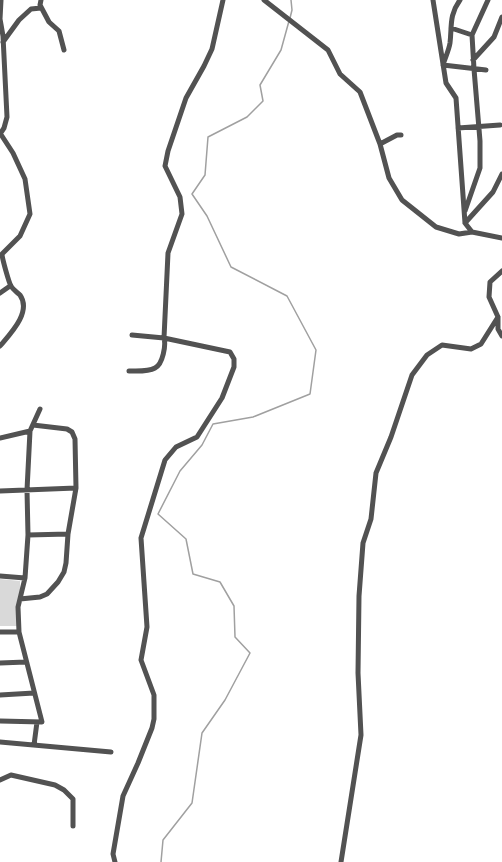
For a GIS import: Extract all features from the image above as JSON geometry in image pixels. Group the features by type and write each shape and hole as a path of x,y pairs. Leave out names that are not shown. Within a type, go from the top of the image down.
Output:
{"street":[{"path":"0,346 13,331 23,313 24,308 21,296 10,286 1,253 20,236 30,214 25,179 13,153 0,134 4,128 7,117 3,42 0,19 2,0"},
{"path":"41,0 41,8 49,22 59,31 64,50"},
{"path":"129,371 155,368 158,365 166,345 164,338 168,252 182,214 180,197 165,166 168,151 186,98 212,49 223,0"},
{"path":"264,0 328,50 340,74 360,92 380,144 389,178 402,200 436,227 460,234 472,232 502,238"},
{"path":"433,0 446,83 456,98 464,213 466,223 472,232"},
{"path":"443,65 450,44 451,19 455,6 460,0"},
{"path":"464,213 480,168 480,127 472,35 488,0"},
{"path":"3,42 19,20 30,9 41,8"},
{"path":"473,60 494,37 502,17"},
{"path":"451,28 472,35"},
{"path":"443,65 486,70"},
{"path":"458,128 500,125"},
{"path":"380,144 397,135 401,135"},
{"path":"466,223 493,192 502,174"},
{"path":"502,271 490,282 489,297 498,317 498,329 502,336"},
{"path":"0,293 10,286"},
{"path":"341,862 361,735 358,673 359,596 363,543 371,519 376,473 391,437 412,375 427,355 442,345 471,349 481,344 498,317"},
{"path":"115,862 113,854 123,796 138,763 154,719 154,695 141,660 147,627 142,538 165,460 176,447 197,437 222,398 234,367 234,359 230,352 164,338 132,335"},
{"path":"0,721 42,722 18,632 18,607 25,578 28,535 27,490 30,431 40,409"},
{"path":"20,599 40,597 47,594 58,582 64,572 68,534 76,488 75,439 72,432 68,429 33,425"},
{"path":"0,438 30,431"},
{"path":"0,491 76,488"},
{"path":"28,535 68,534"},
{"path":"0,576 25,578"},
{"path":"0,632 18,632"},
{"path":"0,663 26,662"},
{"path":"0,695 34,693"},
{"path":"34,745 37,722"},
{"path":"0,742 111,752"},
{"path":"0,780 11,775 55,785 64,790 73,799 73,826"}],"shaded area":[{"path":"0,579 20,581 20,626 0,626"}],"waterway":[{"path":"290,18 292,10 291,0"},
{"path":"161,862 163,840 192,803 202,733 225,700 250,653 235,637 234,606 220,582 193,574 186,539 158,514 180,471 202,445 213,424 253,417 310,394 316,350 287,296 231,267 207,216 192,194 205,175 208,137 247,117 263,101 260,85 281,50 289,21"}]}
